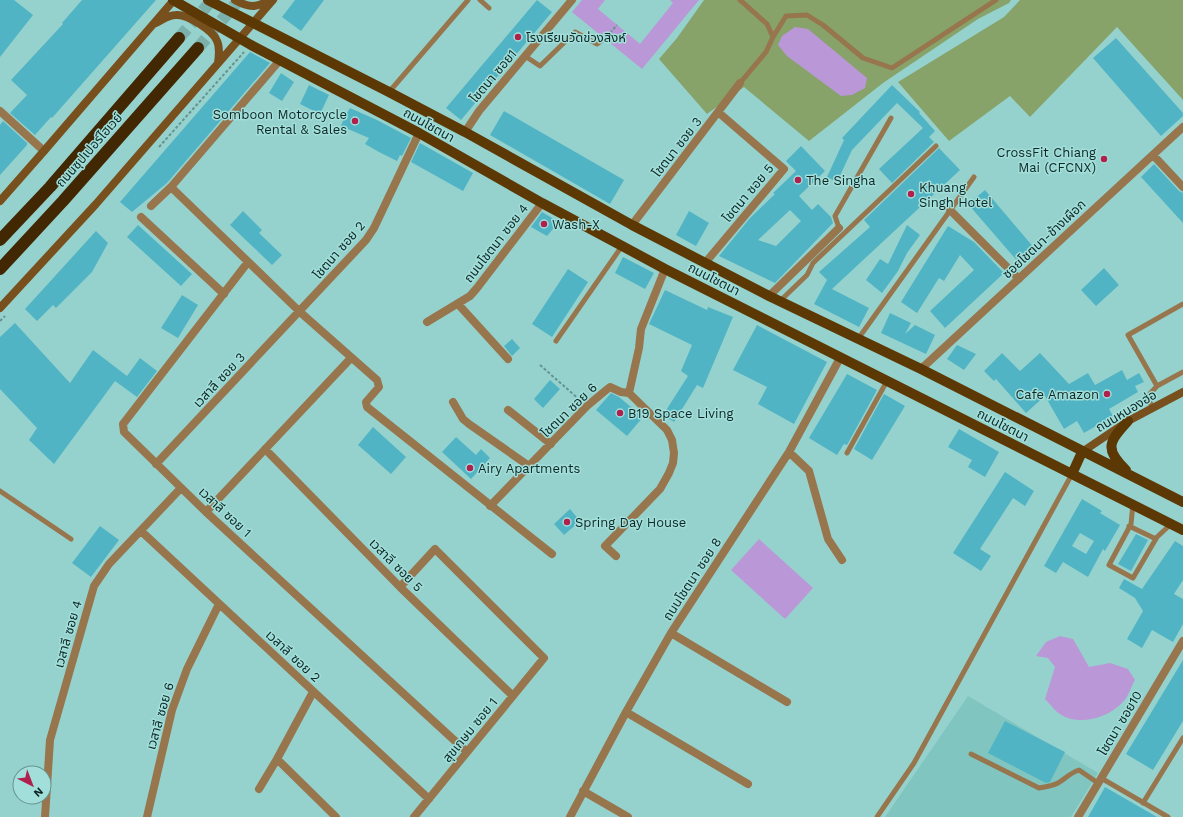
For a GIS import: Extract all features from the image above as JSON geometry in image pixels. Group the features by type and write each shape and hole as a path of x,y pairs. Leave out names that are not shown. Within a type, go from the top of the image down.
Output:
{"highway":[{"name":"ถนนซุปเปอร์ไฮเวย์","path":"0,240 50,187 179,38"},
{"name":"ถนนซุปเปอร์ไฮเวย์","path":"0,269 63,201 198,48"}],"main road":[{"name":"ถนนโชตนา","path":"173,0 280,60 420,134 542,203 665,269 1183,530"},
{"path":"0,200 44,151 173,0"},
{"name":"ถนนโชตนา","path":"208,0 465,132 632,225 768,296 920,370 1183,502"},
{"path":"235,0 242,4 256,6 272,0"},
{"path":"0,308 96,204 272,0"},
{"path":"151,26 171,15 178,14 186,16 213,33 219,46 218,62"},
{"name":"ถนนหนองฮ่อ","path":"1082,452 1128,421 1183,392"},
{"path":"1128,421 1114,438 1111,449 1117,461 1134,477"},
{"path":"1072,474 1082,452"}],"street":[{"name":"โชตนา ซอย1","path":"465,132 479,111 572,0"},
{"path":"151,206 171,187 280,60"},
{"name":"โชตนา ซอย 3","path":"632,225 740,83"},
{"path":"0,111 44,151"},
{"name":"โชตนา ซอย 5","path":"705,263 784,168 718,112"},
{"name":"ซอยโชตนา-ช้างเผือก","path":"920,370 1183,127"},
{"name":"โชตนา ซอย 2","path":"300,312 366,240 374,228 420,134"},
{"path":"1153,155 1183,187"},
{"path":"171,187 300,312 377,380 379,387 366,402 367,407 552,554"},
{"name":"ถนนโชตนา ซอย 4","path":"428,322 470,296 542,203"},
{"path":"950,210 1019,279"},
{"path":"141,217 224,294"},
{"path":"768,296 839,228"},
{"name":"เวสาลี ซอย 1","path":"248,262 123,424 124,432 206,512 467,752"},
{"path":"616,556 605,546 660,489 673,463 674,453 672,440 667,430 629,393 640,348 641,329 665,269"},
{"path":"458,304 508,358"},
{"name":"เวสาลี ซอย 3","path":"156,464 300,312"},
{"path":"206,512 351,358"},
{"name":"ถนนโชตนา ซอย 8","path":"570,817 626,712 671,633 789,452 840,358"},
{"name":"โชตนา ซอย 6","path":"490,506 587,406 605,391 610,388 629,393"},
{"path":"453,402 463,419 529,466"},
{"path":"508,410 551,444"},
{"name":"เวสาลี ซอย 5","path":"265,449 400,587 513,696"},
{"path":"789,452 809,471 828,539 842,560"},
{"name":"เวสาลี ซอย 4","path":"45,817 50,740 94,586 109,564 181,488"},
{"name":"เวสาลี ซอย 2","path":"141,531 429,799"},
{"name":"สุขเกษม ซอย 1","path":"400,587 434,550 544,658 414,817"},
{"name":"เวสาลี ซอย 6","path":"147,817 172,710 187,669 219,604"},
{"path":"671,633 787,702"},
{"name":"โชตนา ซอย10","path":"1078,817 1183,641"},
{"path":"259,789 313,692"},
{"path":"626,712 748,784"},
{"path":"277,759 336,817"},
{"path":"583,791 628,817"}],"lane":[{"path":"389,92 468,0"},
{"path":"480,0 489,8"},
{"path":"740,0 767,24 773,37"},
{"path":"740,83 766,52 786,16 807,14 823,25 863,58 892,68 996,0"},
{"path":"525,56 540,66 575,32 597,44 604,38"},
{"path":"839,228 836,216 891,118"},
{"path":"780,301 807,275 813,263 936,146"},
{"path":"858,340 974,177"},
{"path":"556,341 622,246"},
{"path":"1157,386 1128,335 1183,304"},
{"path":"1152,408 1148,396 1157,386 1183,372"},
{"path":"846,453 887,381"},
{"path":"877,817 914,763 1072,474"},
{"path":"0,491 71,539"},
{"path":"1133,504 1130,526 1109,565 1133,578 1156,540 1171,524"},
{"path":"1130,526 1156,540"},
{"path":"1143,803 1183,738"},
{"path":"971,754 1039,788 1048,787 1058,783 1071,772 1079,770 1168,817"}],"path":[{"path":"604,38 617,25"},
{"path":"540,365 587,406"}],"shaded area":[{"path":"582,0 605,0 598,9 640,44 673,3 670,0 699,0 642,69 572,12"},
{"path":"795,27 808,29 867,78 865,88 852,95 841,96 787,56 778,45 782,36"},
{"path":"759,539 813,588 785,619 731,570"},
{"path":"1060,636 1073,639 1089,667 1110,663 1128,669 1135,680 1125,700 1108,713 1091,719 1072,719 1056,711 1045,699 1055,667 1048,658 1036,656 1046,642"},
{"path":"968,696 1098,773 1071,817 885,817"}],"green space":[{"path":"704,0 1011,0 1009,3 978,19 883,83 809,141 744,87 707,114 659,59 677,38"},
{"path":"1020,0 1183,0 1183,100 1117,27 1030,117 1010,96 949,141 898,82 1004,17"}],"building":[{"path":"0,0 14,0 33,15 0,57"},
{"path":"82,0 156,0 52,118 51,117 35,135 10,113 27,95 11,80 63,24 62,23"},
{"path":"295,0 324,0 301,31 282,17"},
{"path":"537,0 552,12 461,120 446,108"},
{"path":"1116,38 1183,113 1183,116 1161,136 1093,58"},
{"path":"250,52 270,63 167,183 132,212 120,202"},
{"path":"281,73 294,82 282,101 269,93"},
{"path":"309,85 329,95 320,114 300,104"},
{"path":"892,85 920,112 919,113 935,131 929,137 934,142 892,183 879,169 923,128 897,103 852,150 837,182 827,177 844,140 842,138"},
{"path":"350,108 411,138 402,156 400,155 397,161 365,144 369,138 341,126"},
{"path":"504,111 624,180 610,204 490,135"},
{"path":"3,121 27,143 27,145 0,175 0,125"},
{"path":"420,143 473,173 463,191 411,162"},
{"path":"801,146 825,171 799,196 812,210 818,204 831,217 833,223 775,283 719,256 750,218 796,171 786,161","holes":["790,210 801,221 776,246 758,240"]},
{"path":"939,148 960,170 832,289 869,308 859,327 814,304 827,280 819,272 870,227 864,220"},
{"path":"1154,164 1179,191 1183,193 1183,223 1141,177"},
{"path":"985,190 1035,249 1019,263 968,204"},
{"path":"243,211 262,230 259,233 282,255 272,265 230,225"},
{"path":"689,211 709,223 696,246 676,235"},
{"name":"Wash-X","path":"542,212 559,222 547,236 531,227"},
{"path":"138,225 192,274 181,286 127,237"},
{"path":"907,225 920,235 907,253 898,271 882,293 866,280 880,259 888,264"},
{"path":"948,226 974,242 1004,273 945,328 930,311 974,270 960,255 944,281 939,278 917,313 901,302"},
{"path":"96,231 108,243 92,272 56,308 53,305 37,321 25,309"},
{"path":"623,257 654,273 645,289 615,273"},
{"path":"1104,268 1119,285 1096,306 1081,290"},
{"path":"568,269 588,282 552,337 532,324"},
{"path":"665,290 707,310 708,307 733,317 703,388 697,385 674,422 663,415 688,376 681,371 692,345 649,324"},
{"path":"182,295 198,305 178,338 161,328"},
{"path":"890,313 911,323 905,334 915,325 935,335 926,354 881,333"},
{"path":"15,323 70,383 93,350 127,376 140,358 157,371 137,397 115,381 54,464 29,440 37,428 0,389 0,337"},
{"path":"757,325 827,362 794,424 758,404 767,387 733,370"},
{"path":"512,339 520,348 512,356 504,346"},
{"path":"957,345 976,354 964,370 947,359"},
{"path":"1002,353 1020,371 1040,353 1069,384 1088,373 1095,385 1122,370 1127,380 1139,373 1144,382 1135,386 1138,392 1109,409 1113,416 1084,433 1077,421 1064,429 1045,396 1026,413 996,379 994,381 984,371"},
{"path":"847,374 877,390 847,445 844,444 837,455 809,438"},
{"path":"550,380 560,389 543,408 534,399"},
{"name":"B19 Space Living","path":"611,393 619,397 643,417 627,436 596,410"},
{"path":"884,394 905,406 872,460 854,449"},
{"path":"373,427 406,457 391,474 358,445"},
{"path":"959,429 999,452 985,477 968,467 972,460 948,447"},
{"name":"Airy Apartments","path":"456,437 476,455 481,449 490,458 471,479 442,452"},
{"path":"1005,472 1034,491 1025,506 1013,498 980,549 991,556 981,571 953,553"},
{"path":"1082,499 1102,511 1100,513 1120,525 1105,551 1103,549 1088,577 1063,562 1056,573 1044,566","holes":["1080,533 1094,541 1086,554 1072,546"]},
{"name":"Spring Day House","path":"570,509 580,521 564,535 554,524"},
{"path":"100,526 119,540 91,577 72,563"},
{"path":"1136,534 1148,540 1131,571 1118,564"},
{"path":"1175,541 1183,546 1183,580 1174,594 1183,599 1183,624 1173,642 1152,630 1142,648 1127,639 1143,611 1135,598 1119,588 1124,579 1142,589"},
{"path":"1183,660 1183,721 1153,770 1126,754"},
{"path":"1005,721 1065,752 1050,782 1046,783 988,753"},
{"path":"1105,787 1157,817 1088,817"}],"tunnel":[{"path":"179,38 212,0"},
{"path":"198,48 239,0"}],"place":[{"name":"โรงเรียนวัดข่วงสิงห์","path":"518,37"},
{"name":"Somboon Motorcycle Rental & Sales","path":"355,121"},
{"name":"CrossFit Chiang Mai (CFCNX)","path":"1104,159"},
{"name":"The Singha","path":"798,180"},
{"name":"Khuang Singh Hotel","path":"911,194"},
{"name":"Wash-X","path":"544,224"},
{"name":"Cafe Amazon","path":"1107,394"},
{"name":"B19 Space Living","path":"620,413"},
{"name":"Airy Apartments","path":"470,468"},
{"name":"Spring Day House","path":"567,522"}]}
